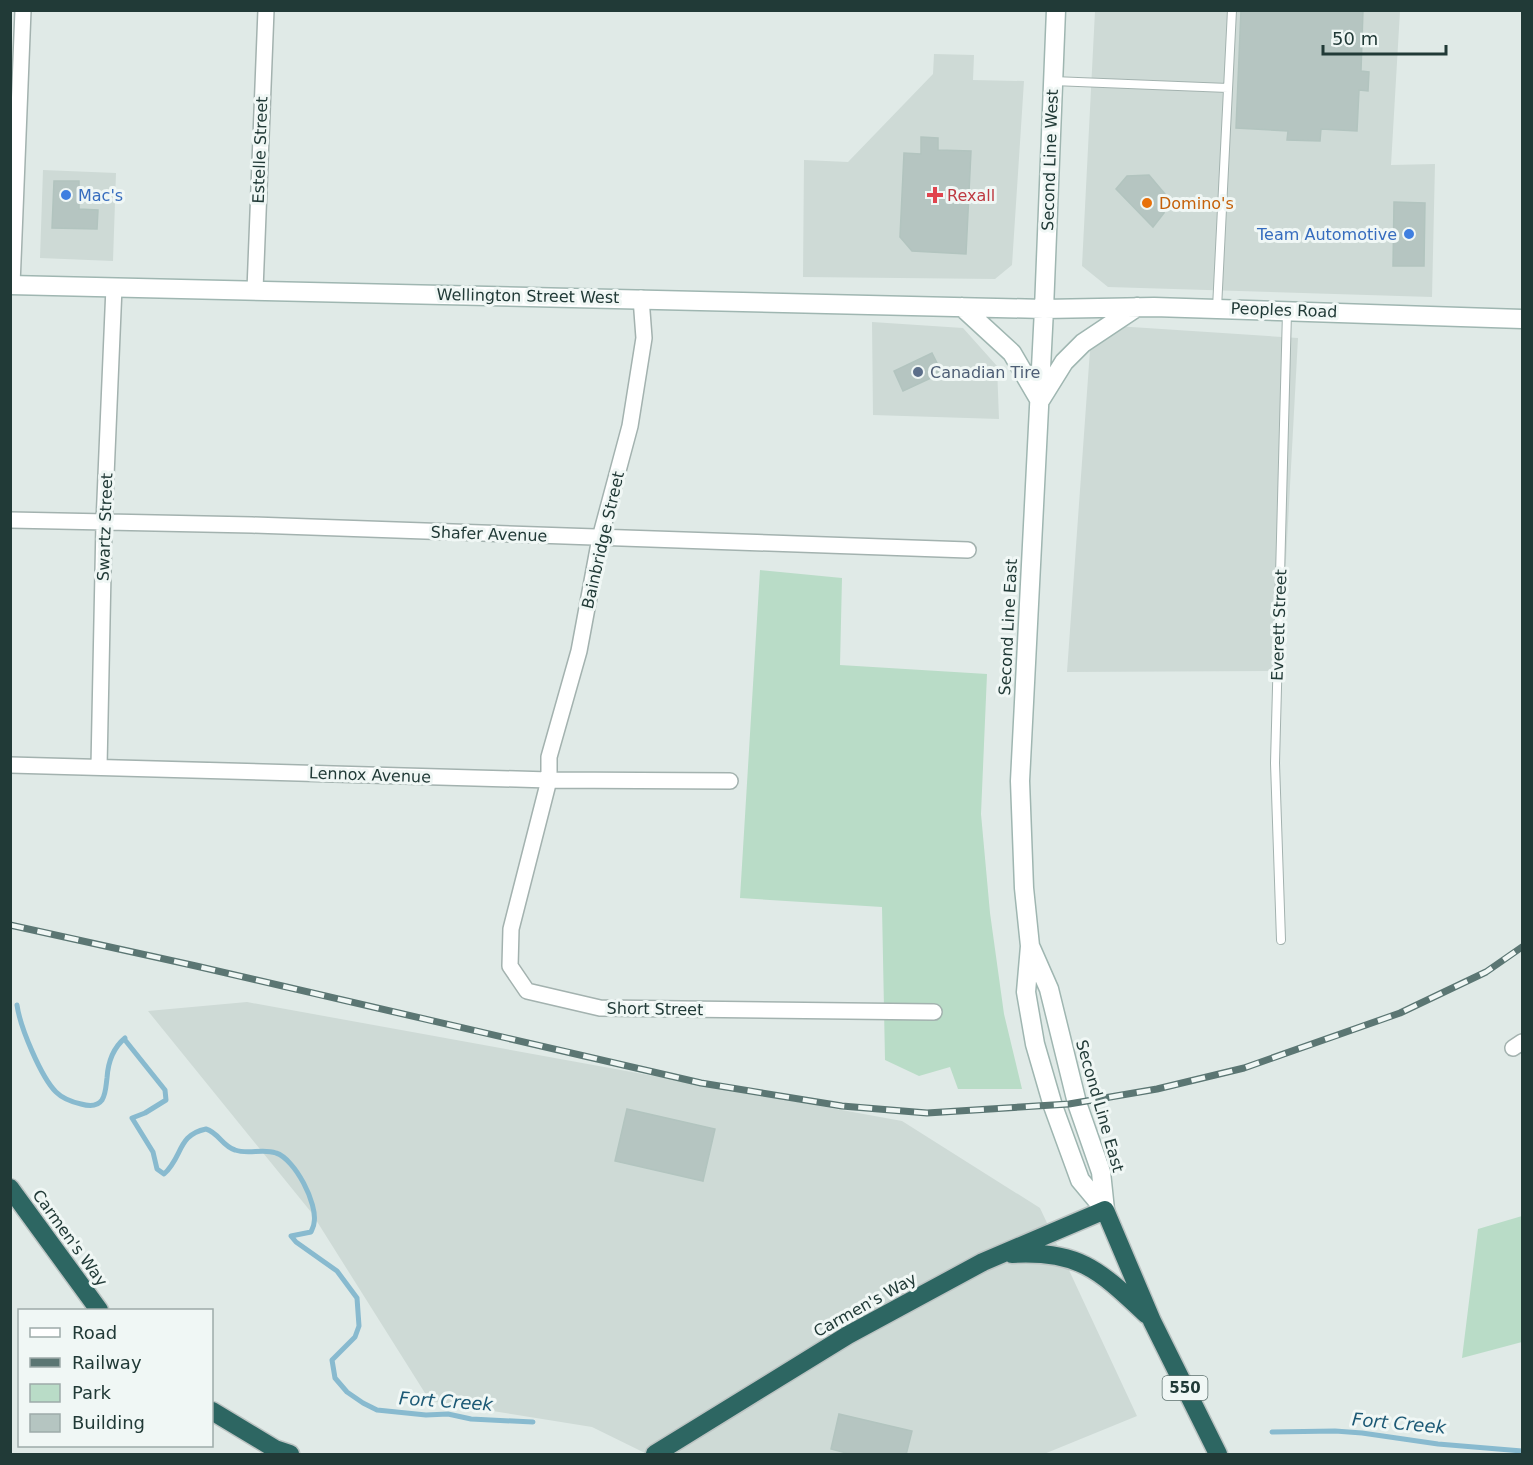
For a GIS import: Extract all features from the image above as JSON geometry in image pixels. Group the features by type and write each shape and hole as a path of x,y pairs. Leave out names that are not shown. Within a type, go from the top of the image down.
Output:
{"highway":[{"name":"Carmen's Way","path":"10,1188 98,1309"},
{"name":"Carmen's Way","path":"655,1455 848,1335 1000,1255 1105,1210"},
{"name":"Second Line East","path":"1105,1210 1152,1321 1218,1455"},
{"path":"1000,1255 1035,1253 1058,1256 1082,1263 1105,1276 1152,1321"},
{"path":"213,1412 275,1449 290,1455"}],"main road":[{"name":"Second Line West","path":"1044,309 1056,10"},
{"name":"Wellington Street West","path":"11,285 1044,309"},
{"path":"962,307 1012,352 1040,401 1064,362 1083,343 1137,307"},
{"name":"Peoples Road","path":"1044,309 1217,308 1522,319"},
{"name":"Second Line East","path":"1044,309 1020,781 1024,888 1030,946 1026,992 1035,1044 1053,1106 1080,1180 1105,1210"},
{"name":"Second Line East","path":"1030,946 1049,989 1077,1103 1101,1172 1105,1210"}],"street":[{"path":"11,285 23,10"},
{"name":"Estelle Street","path":"255,290 266,10"},
{"name":"Swartz Street","path":"99,767 104,522 114,286"},
{"name":"Bainbridge Street","path":"549,780 549,757 579,651 600,538 630,426 644,338 641,298"},
{"name":"Shafer Avenue","path":"10,520 252,525 968,550"},
{"name":"Lennox Avenue","path":"10,765 549,780 730,781"},
{"name":"Short Street","path":"549,780 511,929 510,966 527,991 600,1008 934,1012"}],"lane":[{"path":"1217,308 1232,10"},
{"path":"1053,81 1228,88"},
{"name":"Everett Street","path":"1281,940 1275,763 1287,310"}],"shaded area":[{"path":"1095,11 1400,11 1391,165 1435,164 1432,297 1108,287 1082,266"},
{"path":"934,54 974,55 973,80 1024,81 1012,265 995,279 803,277 804,160 848,162 933,74"},
{"path":"43,170 116,173 113,261 40,258"},
{"path":"872,322 963,328 997,366 999,419 873,415"},
{"path":"1116,326 1298,338 1280,671 1067,672 1090,350"},
{"path":"247,1002 902,1121 1040,1208 1137,1416 1044,1454 647,1454 592,1427 430,1401 311,1212 148,1011"}],"green space":[{"path":"760,570 842,578 840,665 987,674 981,814 990,913 1004,1014 1022,1089 958,1089 950,1067 919,1076 885,1060 882,907 740,898"},
{"path":"1522,1216 1522,1342 1462,1358 1478,1229"}],"building":[{"path":"1241,10 1363,10 1361,71 1369,72 1368,91 1359,90 1357,131 1321,129 1320,141 1287,140 1288,131 1236,128"},
{"name":"Rexall","path":"921,137 938,138 938,150 971,151 966,254 912,251 900,237 904,153 921,154"},
{"name":"Domino's","path":"1149,175 1165,194 1164,213 1153,227 1116,189 1127,176"},
{"name":"Mac's","path":"54,181 79,181 79,209 98,210 97,229 52,228"},
{"name":"Team Automotive","path":"1394,202 1425,203 1424,266 1393,266"},
{"name":"Canadian Tire","path":"932,353 942,373 903,391 894,371"},
{"path":"627,1109 715,1129 703,1181 615,1161"},
{"path":"839,1414 912,1431 906,1455 854,1455 831,1449"}],"waterway":[{"name":"Fort Creek","path":"17,1005 27,1038 44,1075 59,1094 74,1102 92,1105 102,1100 112,1056 117,1046 125,1038 165,1090 166,1100 132,1118 153,1152 157,1169 164,1174 185,1141 190,1136 206,1129 235,1150 276,1153 291,1164 309,1194 314,1215 311,1232 291,1236 337,1271 357,1298 359,1326 355,1337 332,1360 335,1378 347,1392 377,1410 533,1422"},
{"name":"Fort Creek","path":"1272,1432 1362,1433 1438,1444 1522,1451"}],"railway":[{"path":"10,925 701,1083 842,1106 927,1113 1069,1104 1157,1089 1244,1068 1400,1013 1486,972 1522,947"}],"place":[{"name":"Mac's","path":"66,195"},
{"name":"Rexall","path":"935,195"},
{"name":"Domino's","path":"1147,203"},
{"name":"Team Automotive","path":"1409,234"},
{"name":"Canadian Tire","path":"918,372"}]}
